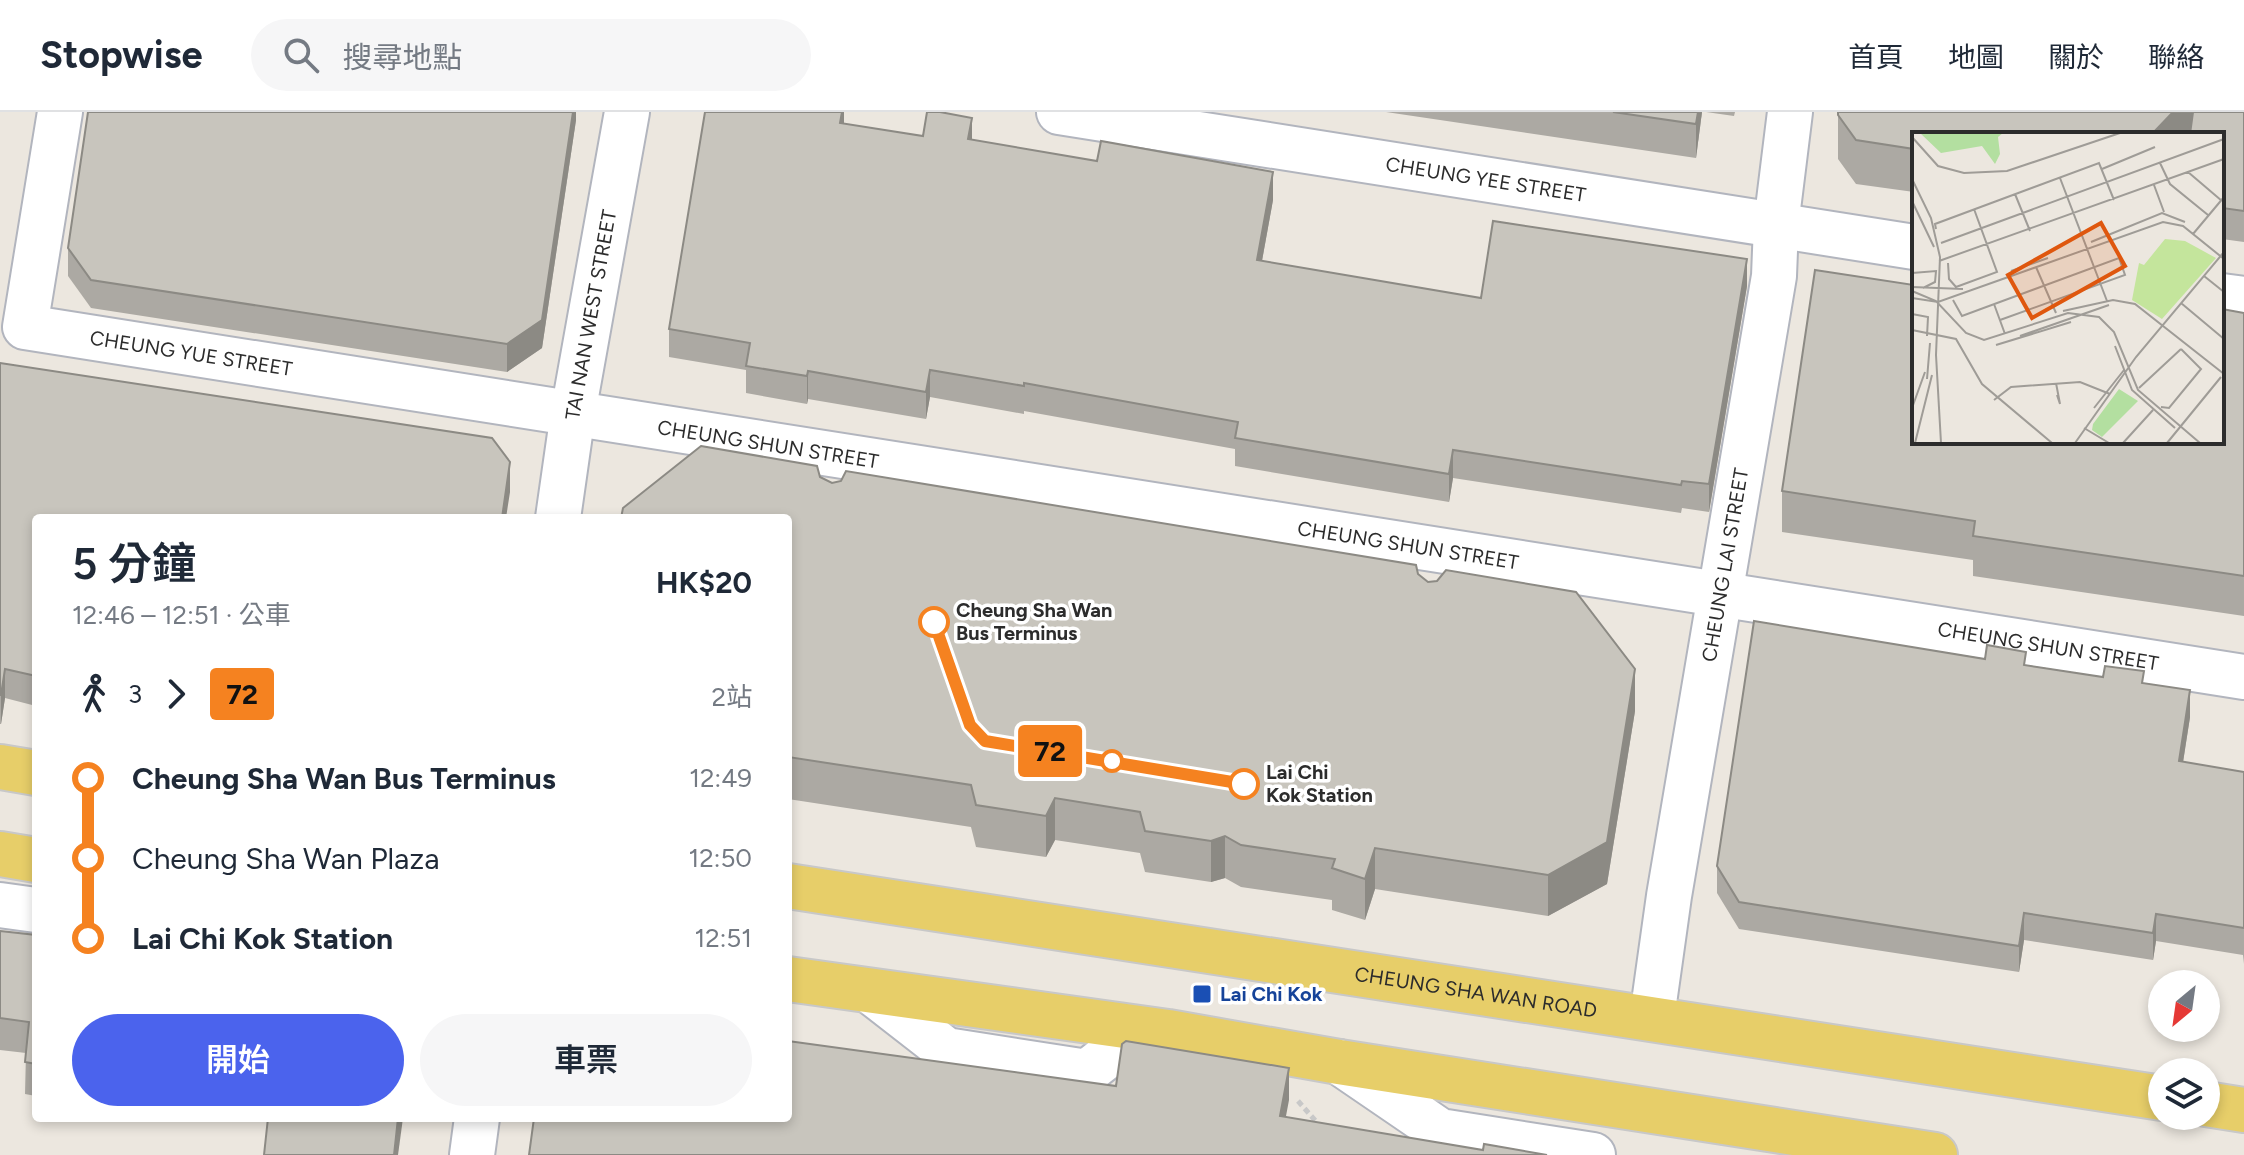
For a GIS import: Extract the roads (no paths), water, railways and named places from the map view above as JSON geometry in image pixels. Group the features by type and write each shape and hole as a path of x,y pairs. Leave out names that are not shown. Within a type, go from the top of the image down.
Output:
{"main road":[{"path":"0,767 32,772"},
{"path":"0,854 32,859"},
{"name":"CHEUNG SHA WAN ROAD","path":"792,887 2148,1096"},
{"path":"792,980 1142,1029 1935,1155"},
{"path":"2220,1106 2244,1110"}],"street":[{"name":"CHEUNG YUE STREET","path":"60,112 25,327 573,413"},
{"name":"TAI NAN WEST STREET","path":"559,514 573,413 627,112"},
{"name":"CHEUNG YEE STREET","path":"1059,112 1912,247"},
{"name":"CHEUNG LAI STREET","path":"1652,1017 1669,896 1774,276 1776,225 1790,112"},
{"path":"2224,296 2244,299"},
{"name":"CHEUNG SHUN STREET","path":"573,413 2244,677"},
{"path":"0,905 32,909"},
{"path":"1339,1062 1440,1131 1593,1155"},
{"path":"472,1155 476,1122"}],"place":[{"name":"Cheung Sha Wan Bus Terminus","path":"934,622"},
{"name":"Lai Chi Kok Station","path":"1244,784"},
{"name":"Lai Chi Kok","path":"1202,994"}]}
